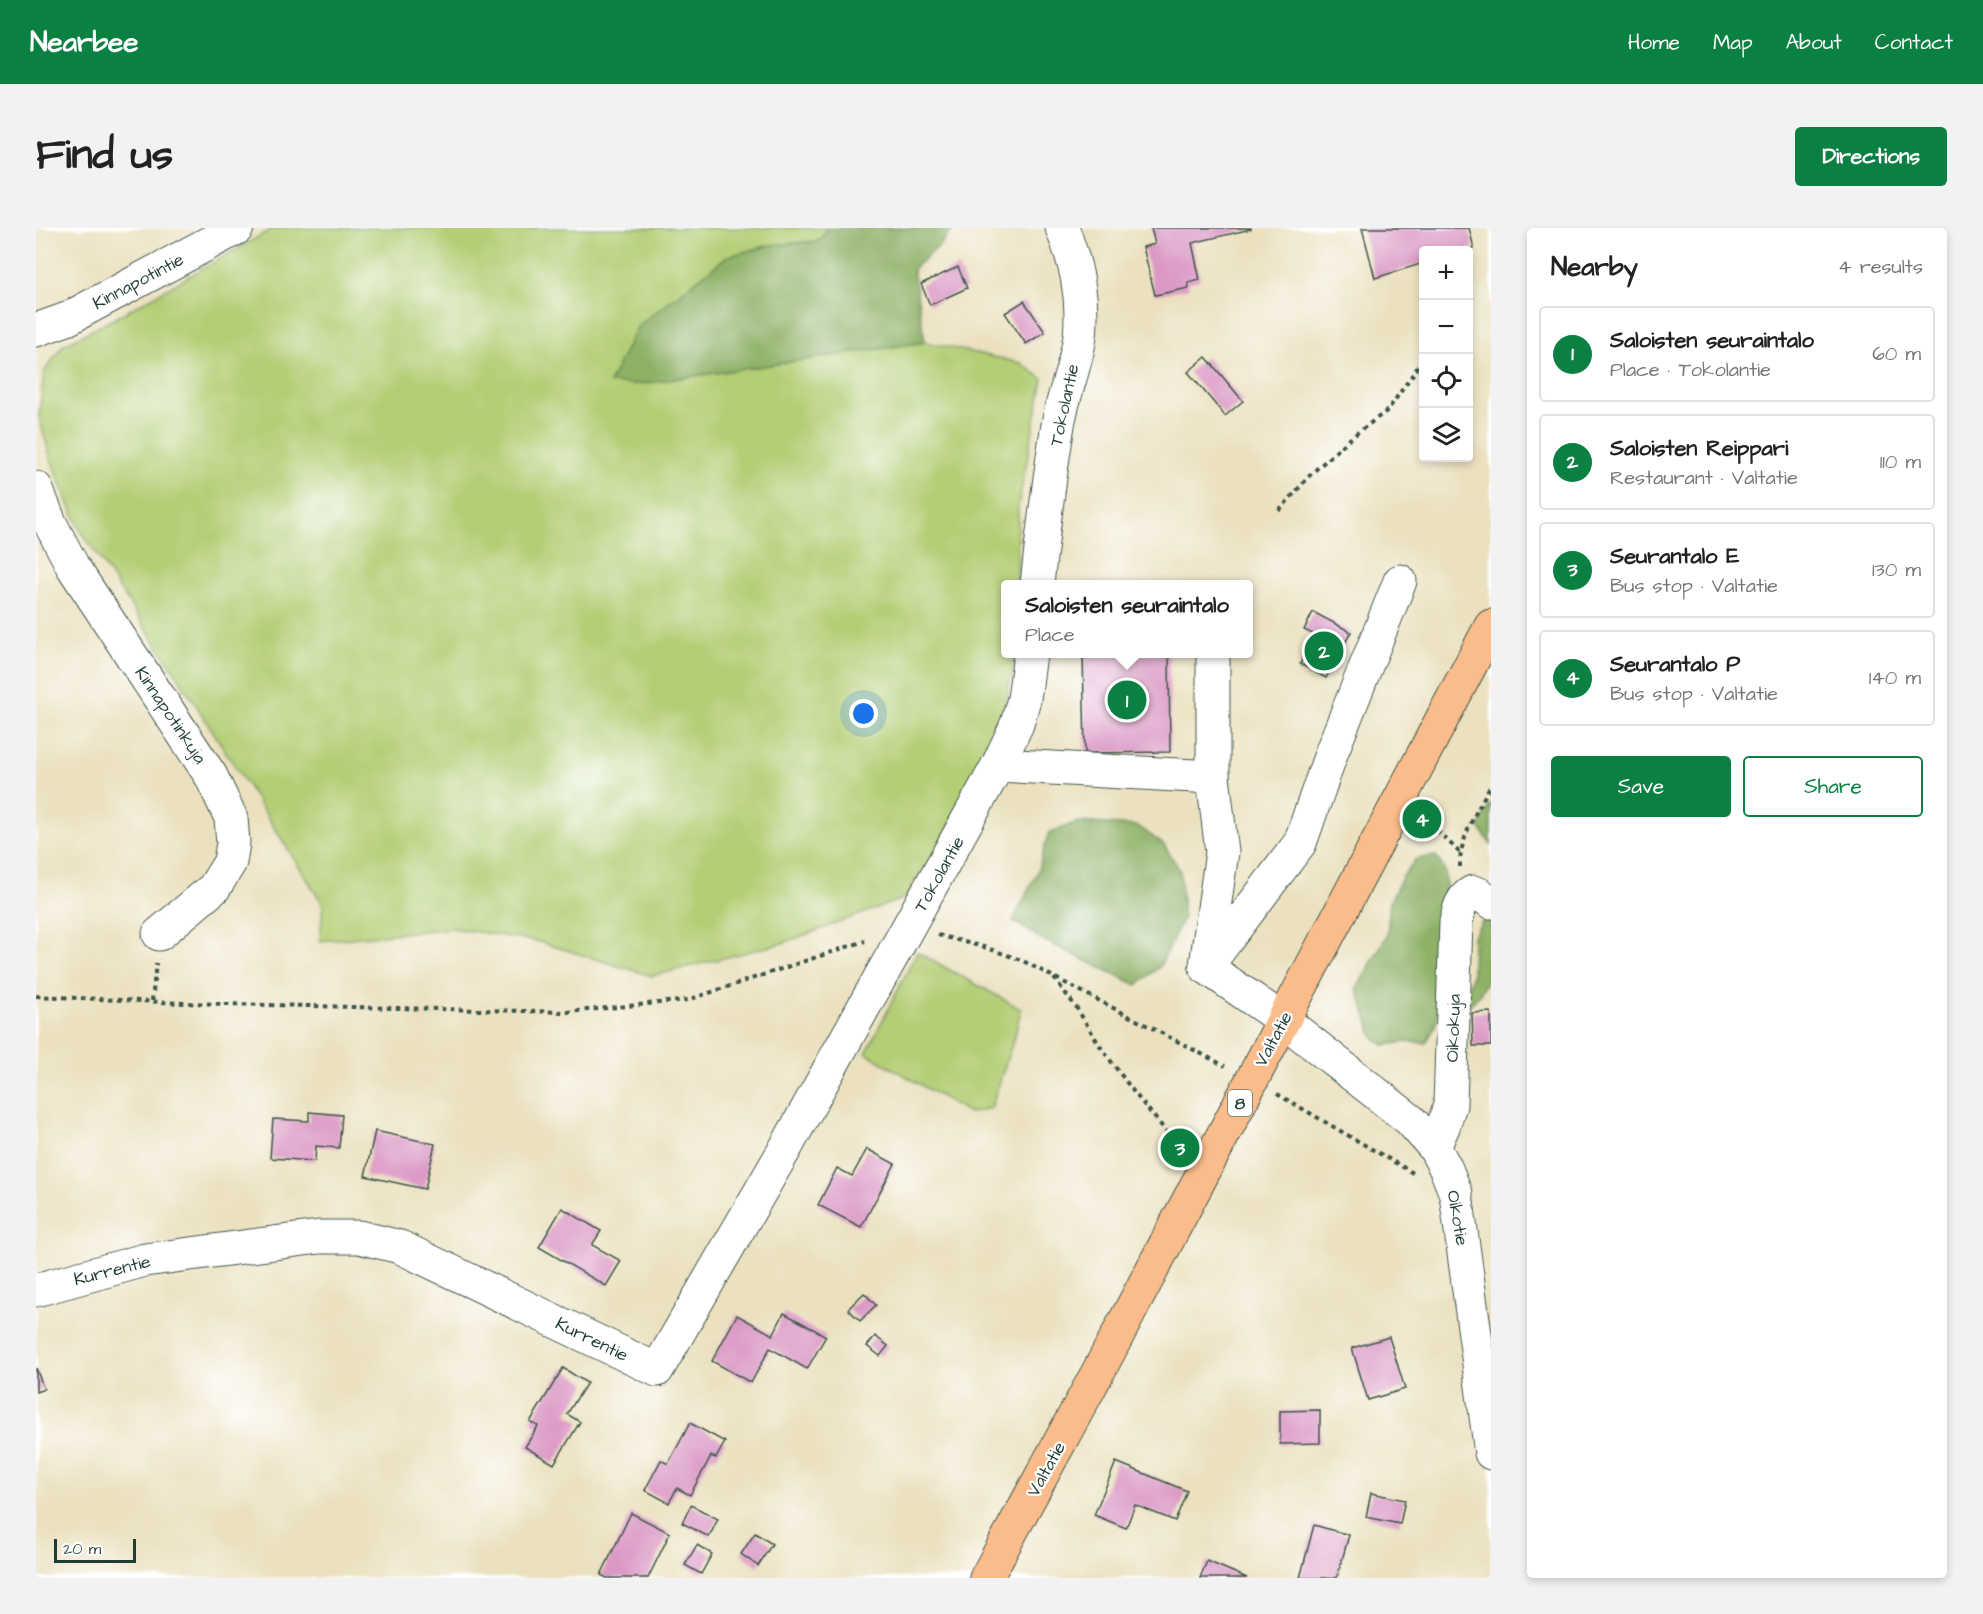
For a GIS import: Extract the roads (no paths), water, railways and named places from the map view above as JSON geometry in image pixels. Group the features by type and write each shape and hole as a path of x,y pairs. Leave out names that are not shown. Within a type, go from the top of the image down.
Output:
{"highway":[{"name":"Valtatie","path":"986,1578 1106,1359 1491,626"}],"street":[{"name":"Kinnapotintie","path":"36,330 67,319 237,228"},
{"name":"Tokolantie","path":"1038,580 1047,492 1059,422 1080,337 1081,306 1078,279 1062,228"},
{"name":"Kinnapotinkuja","path":"36,488 50,523 73,567 212,776 231,818 233,843 230,862 214,888 159,934"},
{"path":"1206,967 1300,843 1332,751 1400,581"},
{"name":"Tokolantie","path":"910,927 998,765 1017,724 1024,699 1029,658"},
{"path":"1206,967 1222,852 1213,777 1213,658"},
{"path":"998,765 1213,777"},
{"name":"Oikokuja","path":"1434,1147 1450,1105 1456,922 1475,904"},
{"name":"Kurrentie","path":"36,1290 145,1260 319,1237 359,1237 400,1247 657,1370 910,927"},
{"name":"Oikotie","path":"1206,967 1283,1020 1410,1120 1434,1147 1456,1194 1491,1453"}],"place":[{"name":"Saloisten Reippari","path":"1324,651"},
{"name":"Saloisten seuraintalo","path":"1127,700"},
{"name":"Seurantalo P","path":"1422,819"},
{"name":"Seurantalo E","path":"1180,1148"}]}
